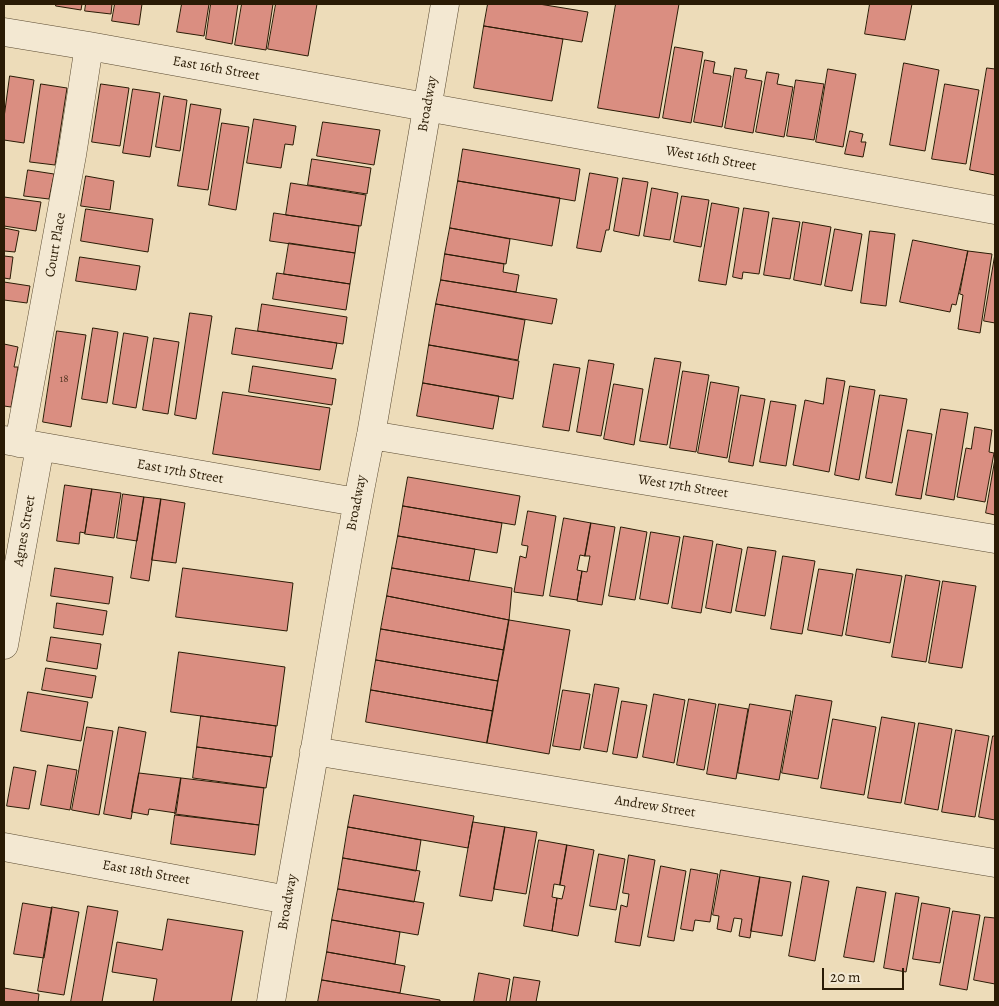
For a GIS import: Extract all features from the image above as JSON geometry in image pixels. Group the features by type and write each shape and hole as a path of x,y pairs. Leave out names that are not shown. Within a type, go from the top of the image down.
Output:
{"street":[{"name":"Broadway","path":"271,1002 356,502 371,435 445,4"},
{"name":"East 16th Street","path":"4,32 428,108"},
{"name":"Court Place","path":"21,444 90,46"},
{"name":"West 16th Street","path":"428,108 995,210"},
{"name":"West 17th Street","path":"371,435 995,539"},
{"name":"East 17th Street","path":"21,444 356,502"},
{"name":"Agnes Street","path":"4,645 21,444"},
{"name":"Andrew Street","path":"314,751 995,863"},
{"name":"East 18th Street","path":"4,847 288,900"}],"building":[{"path":"56,4 82,4 81,10 56,6"},
{"path":"86,4 112,4 111,14 85,11"},
{"path":"115,4 142,4 139,25 112,21"},
{"path":"182,4 209,4 204,36 177,32"},
{"path":"211,4 238,4 232,44 206,39"},
{"path":"242,4 273,4 266,50 235,45"},
{"path":"276,4 317,4 308,56 268,49"},
{"path":"488,4 539,4 588,12 582,42 484,26"},
{"path":"616,4 679,4 659,118 598,108"},
{"path":"870,4 912,4 905,40 865,34"},
{"path":"484,26 563,39 552,101 474,88"},
{"path":"675,47 703,52 691,123 663,118"},
{"path":"705,60 715,62 713,73 731,76 722,127 694,122"},
{"path":"904,63 939,70 925,151 890,145"},
{"path":"735,68 747,70 745,78 762,81 753,133 725,128"},
{"path":"987,68 995,69 995,175 970,170"},
{"path":"828,69 856,74 843,147 816,142"},
{"path":"767,72 779,74 777,84 793,87 784,137 756,132"},
{"path":"10,76 34,80 24,143 4,140 4,118"},
{"path":"796,80 824,84 814,140 787,136"},
{"path":"41,84 67,88 55,165 30,162"},
{"path":"101,84 129,88 120,146 92,142"},
{"path":"945,84 979,90 966,164 932,159"},
{"path":"133,89 160,93 150,157 123,153"},
{"path":"164,96 187,100 180,151 156,147"},
{"path":"191,104 221,109 208,190 178,186"},
{"path":"254,119 296,126 293,145 285,144 281,168 247,163"},
{"path":"323,122 380,130 374,165 317,156"},
{"path":"222,123 249,127 236,210 209,205"},
{"path":"850,131 863,134 861,142 866,142 863,157 845,154"},
{"path":"463,149 580,169 575,201 458,181"},
{"path":"312,159 371,168 367,194 308,185"},
{"path":"28,170 54,174 49,199 24,196"},
{"path":"590,173 618,178 609,230 606,230 601,252 577,248"},
{"path":"86,176 114,181 110,210 81,206"},
{"path":"623,178 648,182 639,236 614,231"},
{"path":"458,181 560,198 552,246 450,228"},
{"path":"291,183 366,195 361,226 286,215"},
{"path":"652,188 678,193 670,240 644,236"},
{"path":"682,196 709,200 701,247 674,242"},
{"path":"4,197 41,202 36,231 4,226"},
{"path":"712,203 739,208 726,285 699,281"},
{"path":"744,208 769,212 759,274 743,272 742,279 733,277"},
{"path":"86,209 153,219 148,252 81,241"},
{"path":"274,213 359,226 355,253 270,241"},
{"path":"773,218 800,222 790,279 764,275"},
{"path":"803,222 831,227 821,285 794,280"},
{"path":"4,228 19,231 15,252 4,251"},
{"path":"450,228 510,239 506,264 445,254"},
{"path":"835,229 862,234 852,291 825,286"},
{"path":"870,231 895,234 886,306 861,303"},
{"path":"913,240 968,251 956,305 952,304 950,312 900,302"},
{"path":"289,243 355,253 350,284 284,274"},
{"path":"968,251 992,254 980,333 958,329 963,295 960,294"},
{"path":"445,254 504,264 503,272 519,275 516,292 441,280"},
{"path":"995,254 995,323 984,321"},
{"path":"4,256 13,257 10,279 4,278"},
{"path":"80,257 140,266 136,290 76,281"},
{"path":"277,273 350,284 346,310 273,299"},
{"path":"441,280 557,299 552,324 436,304"},
{"path":"4,282 30,286 27,303 4,300"},
{"path":"262,304 347,317 343,344 258,331"},
{"path":"436,304 525,320 518,360 429,345"},
{"path":"190,313 212,316 196,419 175,415"},
{"path":"93,328 118,332 107,403 82,399"},
{"path":"236,328 337,343 332,369 232,354"},
{"path":"57,331 86,335 71,427 43,422"},
{"path":"124,333 148,337 136,408 113,404"},
{"path":"154,338 179,342 168,414 143,410"},
{"path":"4,344 18,347 14,367 18,367 11,407 4,406"},
{"path":"429,345 519,361 513,399 423,383"},
{"path":"655,358 681,362 667,445 640,441"},
{"path":"589,360 614,364 601,436 577,432"},
{"path":"554,364 580,368 569,431 543,427"},
{"path":"253,366 336,379 332,405 249,392"},
{"path":"683,371 709,375 696,452 670,448"},
{"path":"827,378 845,381 829,472 793,465 805,400 823,404"},
{"path":"711,382 739,387 727,458 698,453"},
{"path":"423,383 499,396 493,429 417,416"},
{"path":"614,384 643,389 634,445 604,439"},
{"path":"850,386 875,390 859,480 835,475"},
{"path":"223,392 330,408 320,470 213,454"},
{"path":"741,395 765,399 753,466 729,462"},
{"path":"880,395 907,399 892,483 866,478"},
{"path":"771,401 796,405 786,466 760,462"},
{"path":"941,409 968,413 954,500 926,495"},
{"path":"975,427 992,430 989,452 994,453 985,502 957,497 966,448 971,449"},
{"path":"908,430 932,434 921,499 896,495"},
{"path":"995,459 995,515 986,513"},
{"path":"408,477 520,496 515,525 403,506"},
{"path":"65,485 92,489 85,533 80,532 79,544 57,541"},
{"path":"92,489 121,493 114,538 85,534"},
{"path":"123,494 144,497 137,541 117,538"},
{"path":"144,497 161,499 149,581 131,578"},
{"path":"161,499 185,503 176,563 152,560"},
{"path":"403,506 502,523 497,553 398,536"},
{"path":"528,511 556,516 543,596 514,592 520,556 526,558 528,546 522,545"},
{"path":"564,518 591,523 585,556 580,555 577,570 582,571 577,600 550,596"},
{"path":"591,523 615,527 602,605 577,601 582,571 587,572 590,556 585,556"},
{"path":"621,527 647,532 635,600 609,596"},
{"path":"651,532 680,537 668,604 640,599"},
{"path":"398,536 475,549 469,581 392,568"},
{"path":"684,536 713,541 701,613 672,608"},
{"path":"717,544 742,549 731,613 706,608"},
{"path":"748,547 776,551 765,616 736,611"},
{"path":"783,556 815,561 802,634 771,629"},
{"path":"55,568 113,577 109,604 51,596"},
{"path":"183,568 293,583 287,631 176,617"},
{"path":"392,568 512,588 509,620 387,596"},
{"path":"819,569 853,574 842,636 808,630"},
{"path":"857,569 902,576 890,643 846,635"},
{"path":"906,575 940,581 926,662 892,657"},
{"path":"943,581 976,586 962,668 929,663"},
{"path":"387,596 509,620 504,650 381,629"},
{"path":"57,603 107,611 103,635 54,628"},
{"path":"509,620 570,630 549,754 487,743"},
{"path":"381,629 504,650 498,681 376,660"},
{"path":"51,637 101,644 97,669 47,661"},
{"path":"179,652 285,667 277,726 171,712"},
{"path":"376,660 498,681 493,711 371,690"},
{"path":"46,668 96,676 92,698 42,690"},
{"path":"595,684 619,688 607,752 584,748"},
{"path":"371,690 493,711 487,743 366,722"},
{"path":"563,690 590,694 580,750 553,746"},
{"path":"28,692 88,702 81,741 21,731"},
{"path":"654,694 685,700 674,763 643,757"},
{"path":"796,695 832,701 818,779 782,773"},
{"path":"689,699 716,704 704,770 677,765"},
{"path":"622,701 647,705 637,758 613,754"},
{"path":"719,704 748,709 736,779 707,774"},
{"path":"750,704 791,711 779,780 738,773"},
{"path":"201,716 276,726 272,757 197,747"},
{"path":"882,717 915,723 901,803 868,798"},
{"path":"833,719 876,727 864,795 821,788"},
{"path":"919,723 952,729 938,810 905,804"},
{"path":"87,727 113,731 99,815 72,810"},
{"path":"119,727 146,732 131,819 104,814"},
{"path":"956,730 989,736 975,817 942,812"},
{"path":"993,736 995,736 995,820 979,817"},
{"path":"197,747 271,757 266,788 193,778"},
{"path":"48,765 77,770 70,810 41,805"},
{"path":"14,767 36,771 29,809 7,806"},
{"path":"139,773 181,778 176,813 149,809 148,815 132,812"},
{"path":"181,778 264,788 259,825 175,814"},
{"path":"354,795 474,816 468,848 348,827"},
{"path":"175,815 259,825 255,855 171,844"},
{"path":"473,822 505,827 492,901 460,896"},
{"path":"348,827 421,840 416,871 343,858"},
{"path":"505,827 537,832 526,894 494,889"},
{"path":"539,840 567,845 560,885 554,884 552,897 557,898 552,931 524,926"},
{"path":"567,845 594,850 578,936 552,931 557,898 562,899 565,886 560,885"},
{"path":"599,854 625,859 616,910 590,906"},
{"path":"629,855 655,860 640,946 615,942 621,905 627,907 629,894 623,893"},
{"path":"343,858 420,871 414,902 338,889"},
{"path":"661,866 686,871 674,941 648,937"},
{"path":"691,869 718,874 710,922 695,920 693,931 681,929"},
{"path":"721,870 760,877 750,938 739,936 742,919 734,918 731,932 717,929 719,916 713,915"},
{"path":"803,876 829,881 815,961 789,956"},
{"path":"760,877 791,882 782,936 751,931"},
{"path":"857,887 886,892 874,962 844,957"},
{"path":"338,889 424,903 418,935 332,920"},
{"path":"896,893 919,897 906,972 884,968"},
{"path":"23,903 52,908 44,958 14,954"},
{"path":"922,903 950,908 940,963 913,959"},
{"path":"88,906 118,911 102,1002 71,1002"},
{"path":"52,907 79,912 64,995 38,991"},
{"path":"953,911 980,915 967,990 940,985"},
{"path":"985,917 995,918 995,984 974,980"},
{"path":"168,919 243,931 231,1002 153,1002 157,979 112,972 117,942 162,950"},
{"path":"332,920 400,932 395,964 327,952"},
{"path":"327,952 405,966 400,993 322,980"},
{"path":"479,973 510,979 506,1002 474,1002"},
{"path":"514,977 540,981 536,1002 510,1002"},
{"path":"322,980 440,1000 440,1002 318,1002"},
{"path":"4,988 39,994 38,1002 4,1002"}]}
